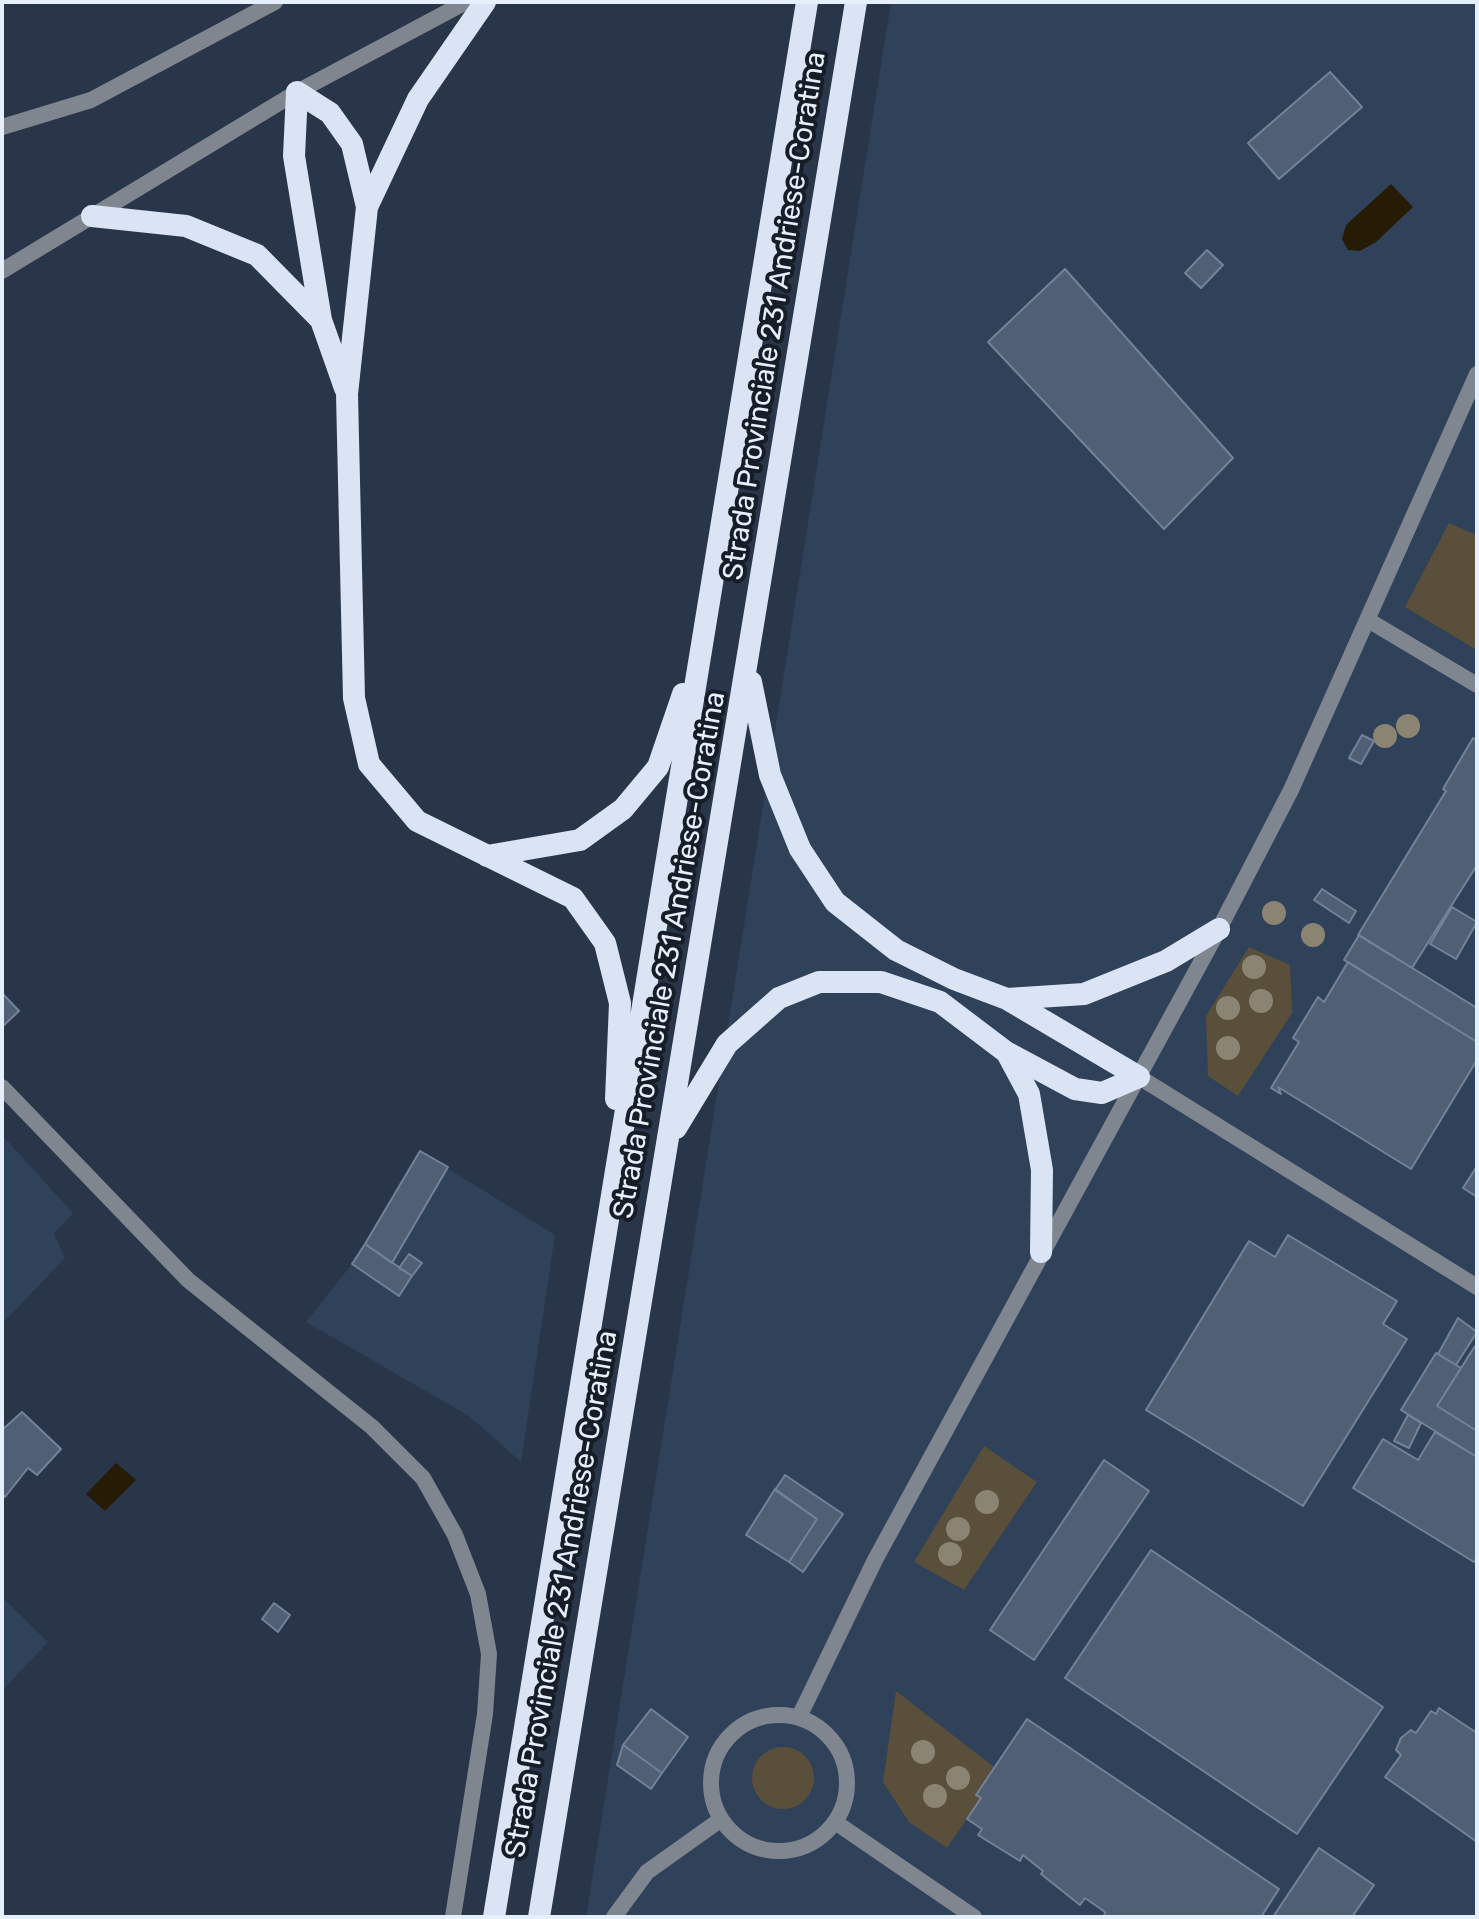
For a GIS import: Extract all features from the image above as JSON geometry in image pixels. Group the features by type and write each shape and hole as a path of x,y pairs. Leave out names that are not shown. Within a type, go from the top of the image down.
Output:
{"highway":[{"path":"485,2 418,99 367,207 347,394 354,698 369,764 417,821 573,898 605,943 620,1003 613,1196"},
{"name":"Strada Provinciale 231 Andriese-Coratina","path":"494,1917 807,2"},
{"name":"Strada Provinciale 231 Andriese-Coratina","path":"539,1917 856,2"},
{"path":"347,394 321,320 294,156 297,92 330,113 352,144 367,207"},
{"path":"92,216 186,226 257,255 321,320"},
{"path":"487,856 580,840 623,809 658,767 703,636"},
{"path":"748,669 770,775 800,849 835,902 896,950 954,979 1007,999 1139,1077"},
{"path":"1007,999 1084,994 1166,961 1219,929"},
{"path":"669,1140 727,1044 779,998 819,982 881,982 940,1002 1006,1052 1075,1089 1102,1093 1139,1077"},
{"path":"1006,1052 1029,1094 1042,1170 1041,1252"}],"street":[{"path":"2,127 91,100 275,2"},
{"path":"2,271 297,92 466,2"},
{"path":"799,1717 875,1560 1219,929 1291,790 1477,374"},
{"path":"1368,620 1477,685"},
{"path":"1139,1077 1477,1287"},
{"path":"2,1087 188,1280 372,1427 423,1478 455,1535 478,1594 489,1654 485,1714 453,1917"},
{"path":"776,1714 799,1717 818,1726 834,1741 844,1760 847,1781 844,1802 835,1822 820,1838 800,1849 778,1852 755,1848 736,1837 720,1820 711,1798 710,1774 717,1751 732,1732 752,1719 776,1714"},
{"path":"614,1917 647,1872 720,1820"},
{"path":"835,1822 974,1917"}],"shaded area":[{"path":"891,2 1477,2 1477,1917 586,1917"},
{"path":"1391,184 1413,207 1376,242 1360,251 1348,250 1342,239 1346,225"},
{"path":"1449,523 1477,535 1477,650 1405,607"},
{"path":"1249,947 1290,965 1292,1013 1238,1096 1208,1076 1206,1016"},
{"path":"2,1135 73,1213 54,1234 65,1258 2,1324"},
{"path":"420,1151 555,1235 521,1462 469,1416 306,1322 352,1264"},
{"path":"984,1446 1037,1482 964,1590 914,1562"},
{"path":"116,1463 136,1480 105,1511 86,1494"},
{"path":"2,1597 48,1642 2,1691"},
{"path":"896,1691 994,1767 976,1795 981,1798 947,1848 909,1822 883,1782"},
{"path":"783,1747 805,1756 814,1778 805,1800 783,1809 761,1800 752,1778 761,1756"}],"building":[{"path":"1330,72 1362,107 1279,179 1248,143"},
{"path":"1207,250 1223,265 1201,288 1185,273"},
{"path":"1065,269 1233,458 1164,529 988,342"},
{"path":"1362,735 1374,741 1361,764 1349,758"},
{"path":"1473,738 1477,741 1477,865 1412,968 1358,935 1446,791 1443,789"},
{"path":"1322,889 1356,911 1349,923 1314,900"},
{"path":"1452,907 1477,922 1456,959 1430,944"},
{"path":"1359,935 1477,1008 1477,1042 1344,960"},
{"path":"1348,962 1477,1042 1477,1060 1411,1169 1278,1087 1281,1094 1271,1088 1299,1042 1293,1038 1318,997 1324,1002"},
{"path":"2,993 19,1011 2,1027"},
{"path":"420,1151 448,1167 392,1263 365,1244"},
{"path":"1477,1166 1477,1197 1463,1188"},
{"path":"1288,1235 1397,1301 1383,1324 1407,1339 1303,1506 1146,1410 1249,1241 1275,1257"},
{"path":"365,1244 412,1276 399,1296 352,1264"},
{"path":"409,1254 422,1263 412,1276 399,1268"},
{"path":"1458,1318 1477,1332 1456,1365 1438,1354"},
{"path":"1477,1347 1477,1431 1437,1406"},
{"path":"1436,1353 1461,1368 1437,1406 1477,1431 1477,1457 1401,1410"},
{"path":"22,1412 61,1449 37,1475 28,1468 5,1497 2,1493 2,1430"},
{"path":"1408,1415 1421,1423 1409,1448 1394,1441"},
{"path":"1435,1432 1477,1457 1477,1557 1474,1562 1353,1488 1383,1439 1418,1460"},
{"path":"1104,1460 1149,1491 1034,1660 990,1630"},
{"path":"785,1475 843,1514 803,1572 789,1562 817,1519 775,1490"},
{"path":"775,1489 817,1519 789,1562 746,1535"},
{"path":"1151,1550 1383,1707 1297,1834 1065,1678"},
{"path":"274,1603 290,1615 278,1632 262,1619"},
{"path":"1439,1708 1477,1733 1477,1842 1385,1777 1401,1755 1396,1750 1401,1738 1411,1730 1416,1733 1431,1711 1436,1714"},
{"path":"651,1709 688,1737 662,1773 623,1745"},
{"path":"1027,1719 1279,1889 1261,1917 1104,1917 1105,1912 1085,1898 1080,1905 1041,1874 1043,1871 1023,1855 1020,1861 978,1835 982,1829 967,1819 981,1798 976,1795"},
{"path":"623,1745 662,1773 651,1789 617,1765"},
{"path":"1319,1848 1374,1885 1352,1917 1273,1917"}]}
